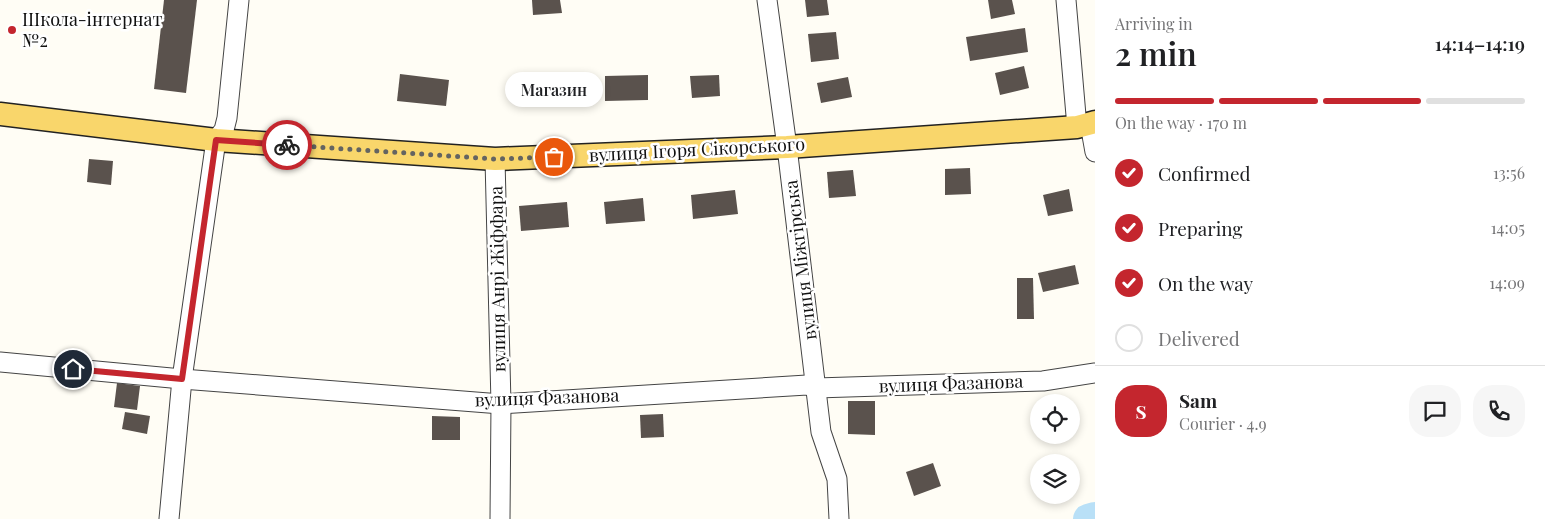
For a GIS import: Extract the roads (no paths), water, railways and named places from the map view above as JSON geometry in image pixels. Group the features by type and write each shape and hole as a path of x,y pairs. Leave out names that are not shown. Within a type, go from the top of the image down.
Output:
{"main road":[{"name":"вулиця Ігоря Сікорського","path":"0,114 216,140 495,159 787,147 1087,124"}],"street":[{"path":"168,519 182,379 216,140 224,130 228,118 239,0"},
{"name":"вулиця Міжгірська","path":"768,0 821,432 837,479 839,519"},
{"path":"1066,0 1087,124 1095,152"},
{"name":"вулиця Анрі Жіффара","path":"495,159 500,404 500,519"},
{"name":"вулиця Фазанова","path":"0,362 182,379 500,404 807,385 816,388 1043,381 1095,373"}],"waterway":[{"path":"1088,519 1095,517"}],"place":[{"name":"Школа-інтернат №2","path":"12,30"},
{"name":"Магазин","path":"554,157"}]}
